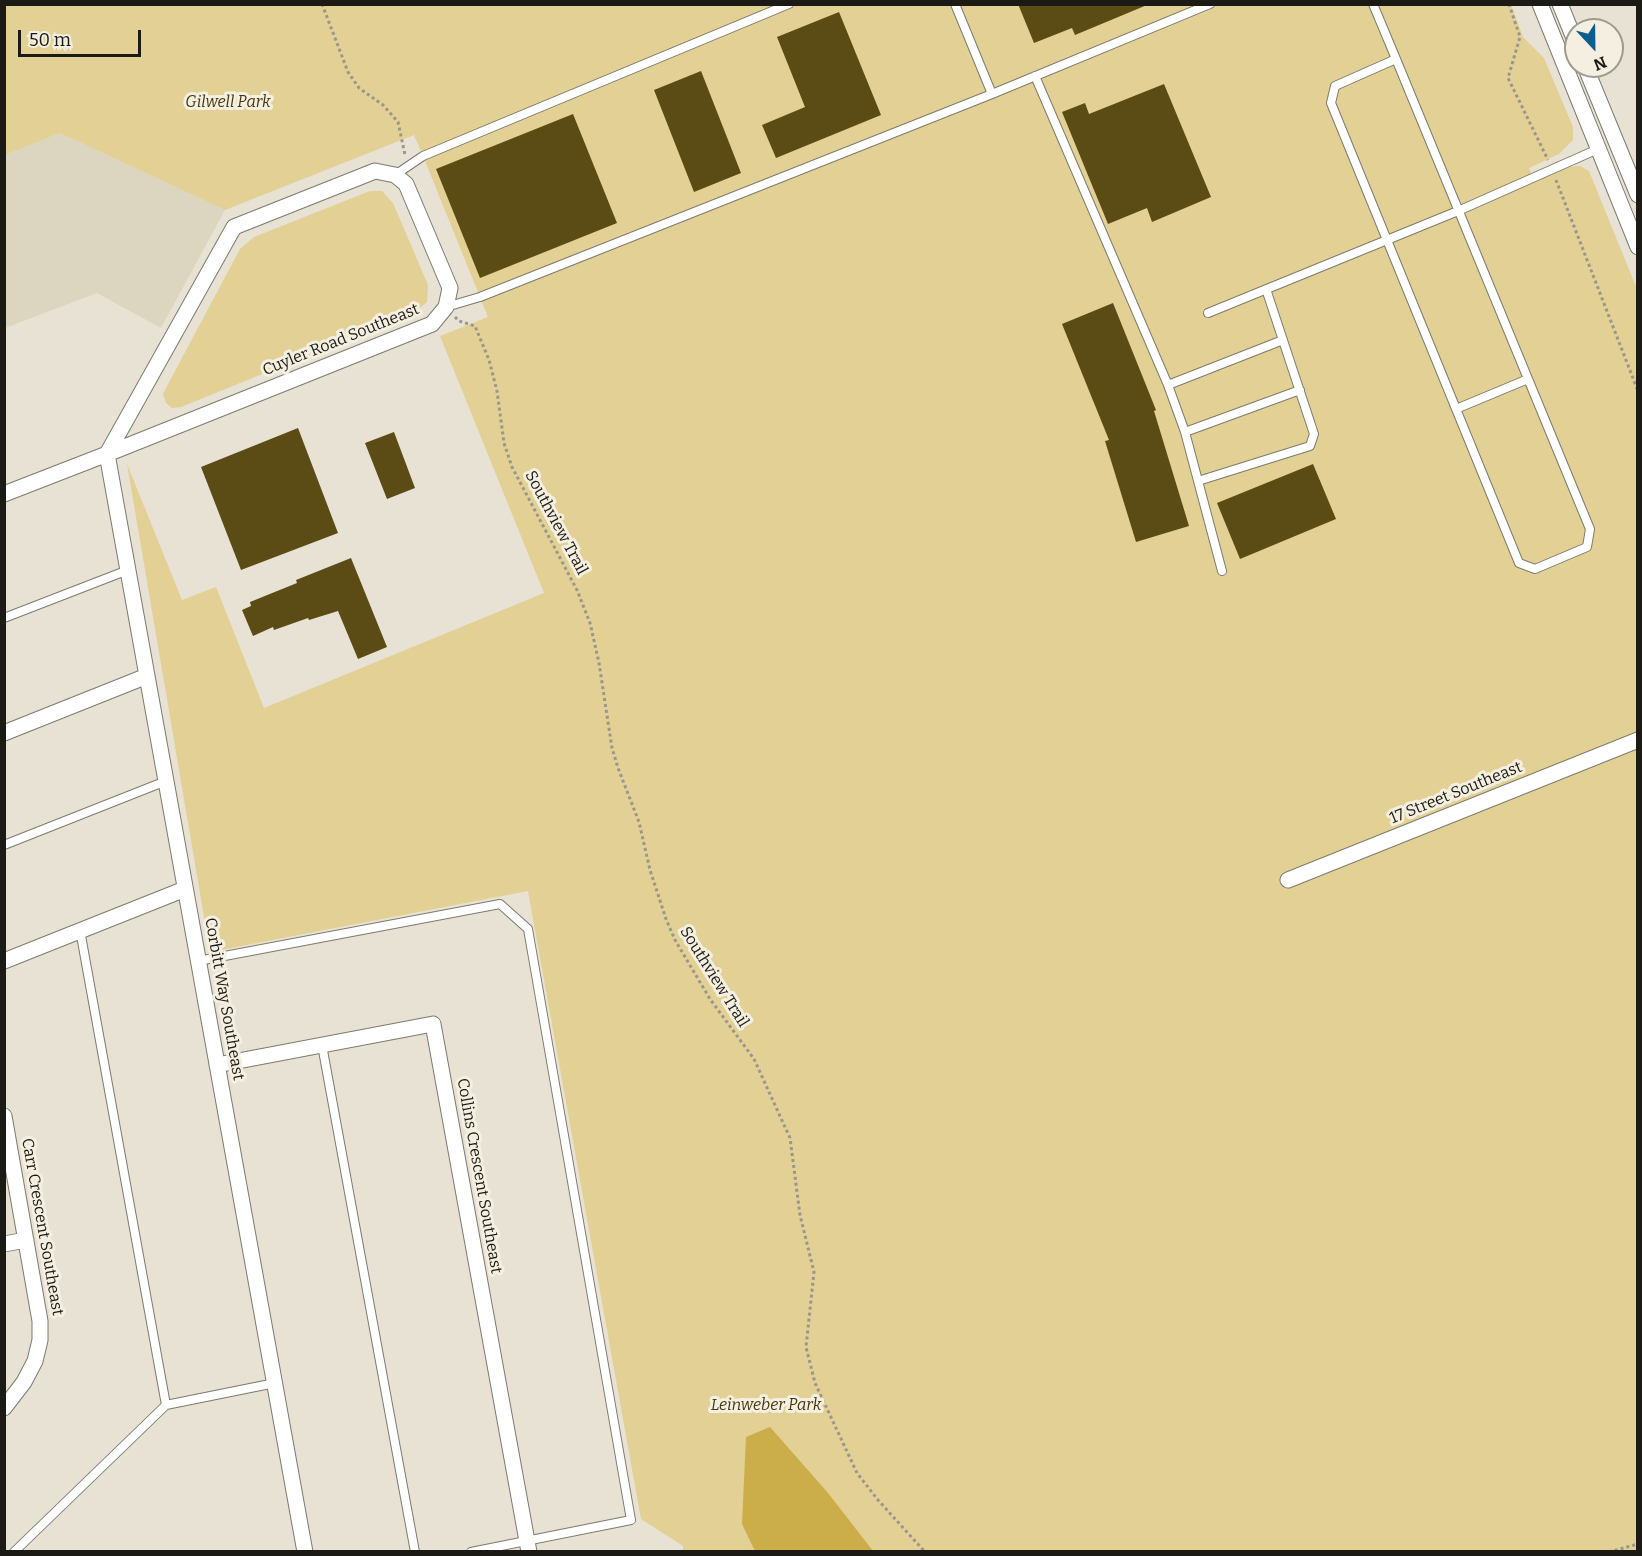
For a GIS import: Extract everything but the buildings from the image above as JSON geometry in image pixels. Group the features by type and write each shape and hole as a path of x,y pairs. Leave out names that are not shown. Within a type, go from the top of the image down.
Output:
{"street":[{"path":"1540,4 1638,247"},
{"path":"1560,4 1566,18"},
{"path":"1590,78 1638,195"},
{"path":"107,453 234,227 375,171 395,174 406,184 450,288 446,307"},
{"name":"Cuyler Road Southeast","path":"4,494 432,324 446,307"},
{"name":"Corbitt Way Southeast","path":"107,453 305,1551"},
{"path":"4,733 147,676"},
{"name":"17 Street Southeast","path":"1288,880 1638,740"},
{"path":"4,961 185,889"},
{"name":"Collins Crescent Southeast","path":"217,1065 433,1024 528,1546"},
{"name":"Carr Crescent Southeast","path":"4,1116 7,1145 40,1322 40,1340 35,1361 24,1382 4,1408"},
{"path":"4,1244 26,1240"}],"lane":[{"path":"395,174 423,156 789,4"},
{"path":"955,4 992,94"},
{"path":"446,307 480,297 992,94 1210,4"},
{"path":"1373,4 1396,59 1458,211 1590,529 1587,547 1536,569 1519,564 1330,103 1335,86 1396,59"},
{"path":"1035,76 1168,385 1185,432 1222,572"},
{"path":"1208,313 1458,211 1598,149"},
{"path":"1198,481 1310,446 1314,434 1266,289"},
{"path":"1168,385 1283,340"},
{"path":"1456,409 1528,379"},
{"path":"1185,432 1300,390"},
{"path":"4,618 128,570"},
{"path":"4,845 166,781"},
{"path":"198,961 500,904 528,929 631,1520 528,1546 471,1551"},
{"path":"80,930 166,1405"},
{"path":"322,1045 415,1551"},
{"path":"14,1551 166,1405 274,1383"}],"path":[{"path":"322,4 344,63 353,80 359,88 383,105 398,122 406,162 395,174"},
{"path":"1509,4 1520,37 1508,78 1552,169 1638,391"},
{"name":"Southview Trail","path":"446,307 459,321 476,326 489,360 497,391 504,443 512,468 577,590 590,623 599,663 612,748 639,822 650,870 666,919 675,940 710,999 754,1059 790,1138 800,1215 814,1272 806,1347 815,1383 857,1473 878,1500 925,1551"},
{"path":"1609,1551 1638,1544"}],"shaded area":[{"path":"60,133 225,210 161,328 97,293 5,328 5,155"},
{"path":"770,1427 828,1493 873,1551 755,1551 742,1524 746,1437"}],"green space":[{"path":"5,5 1511,5 1523,37 1544,58 1573,127 1573,140 1559,154 1529,168 1535,182 1568,167 1580,166 1589,171 1637,289 1637,1551 683,1552 683,1546 641,1519 528,891 210,952 127,464 182,600 216,587 264,708 544,593 440,336 488,317 423,156 414,135 225,210 60,133 5,155"},
{"path":"370,191 382,191 393,203 428,285 427,302 415,312 181,407 172,408 166,403 163,394 240,249 254,237"}],"park label":[{"name":"Gilwell Park","path":"228,103"},
{"name":"Leinweber Park","path":"766,1406"}]}
